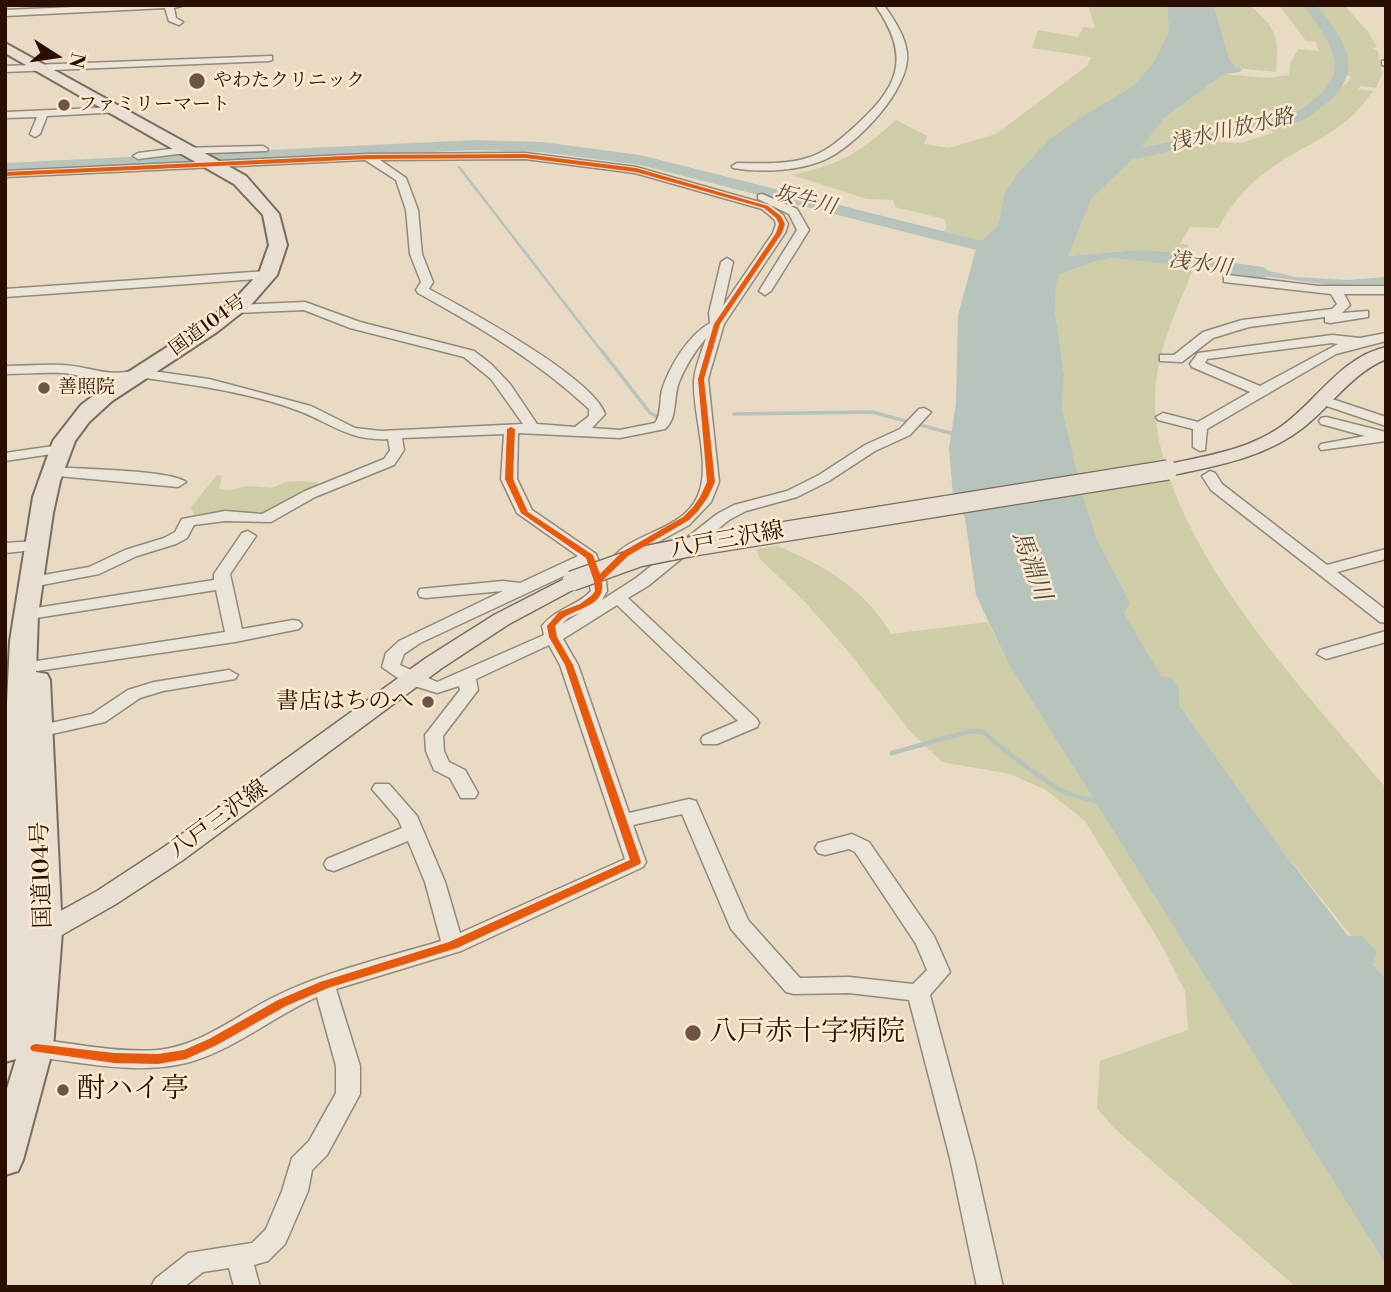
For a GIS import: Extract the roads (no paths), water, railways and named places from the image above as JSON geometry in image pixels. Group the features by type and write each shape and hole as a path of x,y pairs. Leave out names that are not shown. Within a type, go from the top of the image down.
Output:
{"highway":[{"name":"国道104号","path":"5,47 192,152 257,193 274,215 279,234 277,255 267,275 236,309 199,337 135,375 96,403 78,421 60,449 52,472 37,546 33,594 37,666 26,750"},
{"name":"国道104号","path":"5,1160 21,1049 26,750 25,615 33,594"}],"main road":[{"name":"八戸三沢線","path":"23,943 190,843 411,679 510,614 572,582 639,556 1168,470 1250,450 1287,431 1339,378 1355,366 1386,352"}],"street":[{"path":"5,13 181,5"},
{"path":"737,166 778,166 822,157 855,132 887,101 900,79 904,57 893,23 879,5"},
{"path":"169,6 172,19 179,22"},
{"path":"5,69 269,58"},
{"path":"7,116 117,110"},
{"path":"35,134 43,114"},
{"path":"5,163 263,149"},
{"path":"5,174 367,157 491,154 562,158 636,170 766,207 779,217 782,224 779,233 717,324 701,379 710,482 706,496 699,508 687,518 623,555 598,581"},
{"path":"367,157 401,178 403,191 412,209 414,259 427,282 422,290 516,343 569,381 596,408 598,414 580,430"},
{"path":"708,183 777,202 798,214 803,230 765,291"},
{"path":"717,324 715,313 727,261"},
{"path":"5,293 267,275"},
{"path":"1228,278 1336,291 1386,290"},
{"path":"1165,358 1177,359 1208,335 1247,323 1336,312 1344,305 1336,291"},
{"path":"236,309 305,306 355,325 469,354 480,360 513,398 532,428"},
{"path":"1332,340 1321,322 1363,314"},
{"path":"5,370 65,369 93,376 135,375 209,383 306,410 352,432 394,435 532,428 620,433 660,426 666,420 668,394 681,364 707,328 717,324"},
{"path":"1163,417 1200,427 1331,351 1386,337"},
{"path":"1262,392 1198,364 1203,356 1332,340 1359,342"},
{"path":"1320,399 1386,422"},
{"path":"590,556 399,648 391,659 391,667 411,679 437,688 553,637 658,571 670,558 723,517 740,509 793,494 824,478 870,448 905,432 924,412"},
{"path":"1326,421 1386,437"},
{"path":"1200,427 1200,447"},
{"path":"21,1049 114,1058 158,1059 186,1054 282,1003 324,985 453,946 636,862 569,665 553,637 551,626 553,621 595,597 599,591 598,581 590,556 524,513 509,479 511,429"},
{"path":"33,594 131,553 181,536 188,522 197,519 225,516 265,519 277,514 310,494 389,462 397,450 394,435"},
{"path":"1326,447 1386,437"},
{"path":"5,457 60,449"},
{"path":"52,472 129,476 178,482"},
{"path":"1210,476 1216,487 1386,618"},
{"path":"235,637 222,574 248,536"},
{"path":"5,548 37,546"},
{"path":"1323,571 1386,554"},
{"path":"33,594 223,584"},
{"path":"426,593 503,586 521,588"},
{"path":"619,597 750,723 710,740"},
{"path":"37,666 235,637 293,625"},
{"path":"1326,654 1386,636"},
{"path":"26,750 98,718 134,694 160,686 229,675"},
{"path":"467,677 469,690 434,735 435,751 441,766 458,774 468,793"},
{"path":"382,789 407,816 414,831 435,883 453,946"},
{"path":"622,821 690,806 739,924 794,986 849,985 918,993"},
{"path":"334,864 414,831"},
{"path":"825,848 852,841 862,847 926,942 939,972 918,993"},
{"path":"164,1287 197,1261 259,1253 276,1237 295,1191 301,1165 318,1148 348,1094 348,1066 324,985"},
{"path":"918,993 962,1158 989,1287"},
{"path":"239,1257 247,1287"}],"water":[{"name":"馬淵川","path":"1167,5 1214,5 1229,58 1235,68 1242,69 1240,72 1224,74 1163,119 1134,158 1092,198 1068,256 1138,250 1184,253 1177,265 1113,258 1060,274 1056,284 1055,312 1064,374 1062,408 1082,493 1096,537 1130,603 1124,613 1161,676 1172,678 1179,689 1179,705 1279,846 1348,936 1362,936 1377,952 1373,964 1386,979 1386,1265 1008,663 976,595 965,518 953,496 949,448 956,403 958,315 976,249 998,226 1004,195 1017,174 1051,138 1133,86 1154,62 1169,32"},
{"path":"1231,262 1295,277 1347,280 1386,277 1386,284 1331,285 1227,271"}],"waterway":[{"name":"浅水川放水路","path":"1102,155 1135,154 1297,118 1318,105 1332,93 1340,80 1343,66 1341,52 1334,38 1309,5"},
{"name":"坂牛川","path":"5,168 474,145 542,147 640,160 1012,254"},
{"path":"459,167 603,353"},
{"name":"浅水川","path":"1145,255 1263,273"},
{"path":"602,351 650,413 656,416"},
{"path":"734,414 872,412 954,434"},
{"path":"892,753 971,731 984,732 1001,748 1056,788 1100,802"}],"place":[{"name":"やわたクリニック","path":"197,81"},
{"name":"ファミリーマート","path":"64,105"},
{"name":"善照院","path":"44,388"},
{"name":"書店はちのへ","path":"428,702"},
{"name":"八戸赤十字病院","path":"693,1033"},
{"name":"酎ハイ亭","path":"63,1090"}]}
